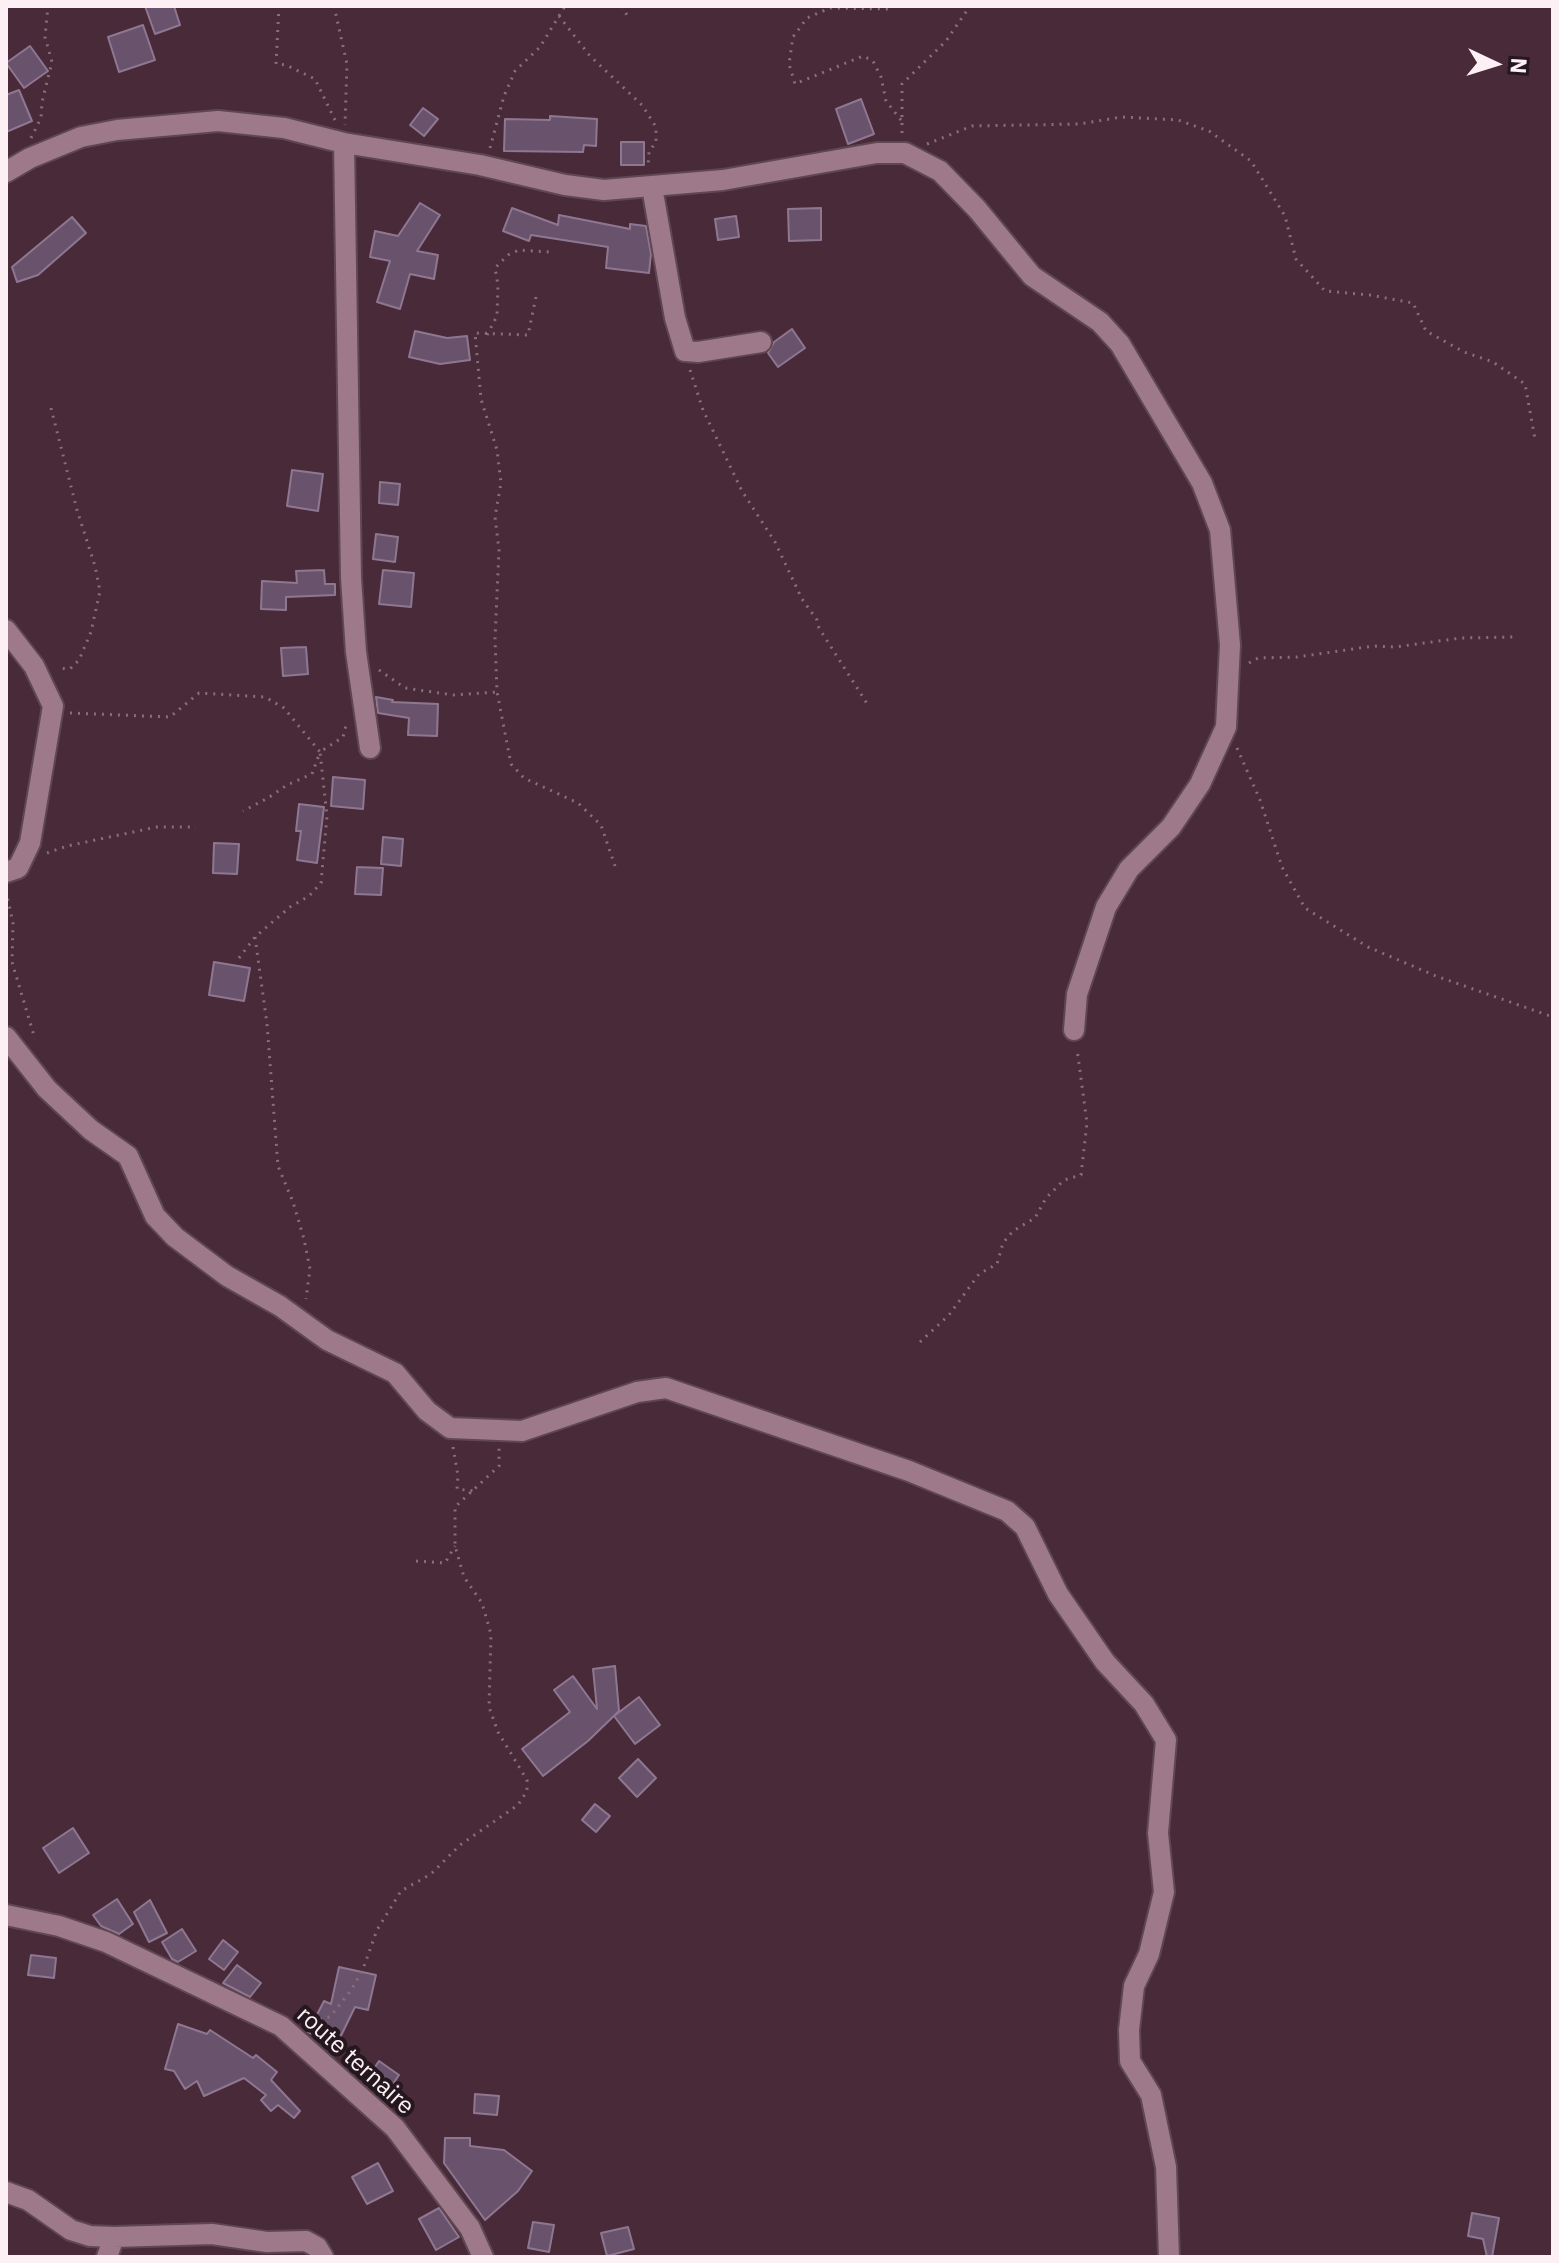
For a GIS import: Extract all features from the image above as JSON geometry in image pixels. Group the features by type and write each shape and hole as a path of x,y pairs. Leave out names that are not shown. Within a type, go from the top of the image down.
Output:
{"street":[{"path":"6,172 30,158 93,135 218,121 284,128 344,143 480,165 565,185 604,190 723,180 877,153 905,153 940,171 977,209 1032,276 1100,322 1120,344 1202,483 1220,530 1230,645 1226,727 1200,784 1171,827 1129,869 1106,907 1077,994 1074,1030"},
{"path":"344,143 351,578 356,652 370,748"},
{"path":"652,187 675,318 685,351 698,352 761,342"},
{"path":"6,630 34,666 53,706 30,843 12,870"},
{"path":"6,1037 47,1089 91,1130 128,1156 155,1216 175,1237 227,1276 280,1306 327,1340 395,1373 427,1411 450,1428 522,1431 637,1392 666,1388 909,1471 1007,1511 1025,1527 1058,1594 1105,1662 1144,1704 1166,1740 1158,1833 1164,1892 1149,1954 1134,1986 1129,2030 1130,2061 1151,2095 1166,2167 1169,2257"},
{"name":"route ternaire","path":"6,1915 59,1926 106,1942 281,2026 395,2128 470,2228 483,2257"},
{"path":"6,2192 28,2200 71,2230 90,2236 212,2234 267,2242 306,2241 317,2247 323,2257"},
{"path":"107,2257 114,2237"}],"path":[{"path":"30,158 31,134 41,118 52,62 45,37 48,6"},
{"path":"279,6 276,64 286,65 315,79 344,143"},
{"path":"334,6 347,64 344,143"},
{"path":"480,165 489,149 504,96 515,71 540,47 565,6"},
{"path":"622,6 629,19"},
{"path":"895,6 890,9 830,8 807,18 793,37 789,64 795,84 863,56 873,61 881,77 886,101 901,120"},
{"path":"970,6 946,41 902,84 901,120 905,153 972,126 1079,124 1122,117 1178,120 1209,131 1251,161 1285,216 1296,259 1325,291 1413,303 1426,331 1464,352 1493,362 1525,384 1535,439"},
{"path":"559,16 590,56 642,105 656,127 656,142 649,152 652,187"},
{"path":"487,335 497,316 495,268 508,255 519,250 549,252"},
{"path":"536,297 528,335 475,333 481,399 497,450 501,483 495,517 499,550 495,654 497,692 511,764 524,778 578,803 601,825 615,866"},
{"path":"685,351 703,410 742,491 775,542 819,628 868,705"},
{"path":"34,666 70,669 79,660 91,632 100,591 51,408"},
{"path":"1230,645 1247,664 1258,658 1297,657 1374,646 1395,647 1461,638 1516,637"},
{"path":"53,706 63,713 170,717 199,693 265,697 284,708 320,752 312,774 243,811"},
{"path":"1226,727 1243,757 1282,867 1305,908 1358,941 1395,959 1553,1017"},
{"path":"239,958 255,937 290,907 309,896 321,883 327,816"},
{"path":"12,870 67,846 157,827 196,827"},
{"path":"6,891 13,923 12,962 35,1041"},
{"path":"255,937 267,1024 278,1166 304,1239 310,1269 306,1302"},
{"path":"920,1342 949,1315 979,1274 997,1264 1003,1243 1013,1231 1035,1218 1046,1198 1064,1180 1081,1175 1087,1123 1074,1030"},
{"path":"450,1428 458,1476 457,1489 474,1491"},
{"path":"281,2026 330,2017 352,1989 377,1930 401,1891 431,1874 460,1845 518,1805 527,1791 527,1780 498,1732 489,1707 491,1634 482,1603 464,1577 455,1546 455,1507 499,1466 499,1432"},
{"path":"416,1561 445,1563 455,1546"}],"building":[{"path":"145,6 174,6 180,25 155,34"},
{"path":"143,25 155,60 119,72 108,37"},
{"path":"30,46 48,71 24,88 6,63"},
{"path":"19,90 32,121 6,132 6,95"},
{"path":"861,99 874,134 848,144 836,109"},
{"path":"423,108 438,119 424,136 410,125"},
{"path":"550,116 597,119 596,146 584,145 583,152 504,151 505,119 550,120"},
{"path":"621,142 644,142 644,165 621,165"},
{"path":"420,203 440,215 417,251 438,255 434,279 410,274 400,309 377,302 390,261 370,257 375,231 398,236"},
{"path":"512,208 558,225 559,215 630,229 630,224 646,226 651,254 649,273 606,268 608,247 531,235 529,241 503,231"},
{"path":"821,208 821,240 789,241 788,209"},
{"path":"736,216 739,237 718,240 715,219"},
{"path":"72,217 86,233 38,275 17,282 12,267"},
{"path":"792,329 805,348 778,367 768,353 774,342"},
{"path":"415,331 447,338 467,336 470,360 440,364 409,357"},
{"path":"292,470 323,474 318,511 287,506"},
{"path":"380,482 400,484 398,505 379,503"},
{"path":"376,534 398,537 395,562 373,559"},
{"path":"324,570 325,584 335,584 335,595 286,597 286,610 261,609 262,581 297,583 296,571"},
{"path":"383,570 414,573 411,607 379,604"},
{"path":"306,647 308,674 283,676 281,648"},
{"path":"376,697 392,702 438,704 437,736 408,735 409,718 378,713"},
{"path":"333,777 365,780 363,809 331,806"},
{"path":"299,804 324,807 317,863 297,860 301,831 296,831"},
{"path":"383,837 403,839 401,866 381,864"},
{"path":"214,843 239,844 237,874 213,873"},
{"path":"357,867 383,868 381,895 355,894"},
{"path":"214,962 250,968 244,1001 209,995"},
{"path":"615,1666 619,1711 588,1741 543,1776 522,1749 570,1712 554,1690 573,1676 597,1709 593,1669"},
{"path":"639,1697 660,1725 635,1744 614,1716"},
{"path":"638,1759 656,1778 637,1797 619,1778"},
{"path":"595,1804 610,1816 596,1832 582,1820"},
{"path":"73,1828 89,1853 59,1873 43,1848"},
{"path":"117,1899 133,1924 119,1934 101,1926 93,1915"},
{"path":"150,1900 167,1933 149,1942 134,1912"},
{"path":"182,1929 196,1951 178,1962 172,1959 162,1942"},
{"path":"223,1940 238,1952 224,1970 209,1959"},
{"path":"31,1955 56,1958 54,1978 28,1975"},
{"path":"237,1965 261,1983 250,1997 223,1983"},
{"path":"339,1967 376,1975 368,2010 355,2007 336,2046 308,2032 324,2001 331,2004"},
{"path":"178,2024 207,2034 210,2030 253,2058 256,2055 277,2072 271,2080 300,2111 294,2118 278,2105 271,2111 261,2100 266,2095 244,2078 204,2096 197,2081 185,2089 174,2071 165,2069"},
{"path":"379,2061 399,2075 387,2093 367,2079"},
{"path":"475,2094 499,2096 497,2115 474,2113"},
{"path":"445,2138 470,2138 470,2146 504,2150 532,2171 518,2191 485,2220 444,2163"},
{"path":"378,2163 393,2191 367,2204 352,2177"},
{"path":"439,2208 459,2237 436,2250 419,2219"},
{"path":"1472,2213 1499,2218 1492,2257 1487,2257 1483,2239 1468,2236"},
{"path":"533,2222 554,2225 549,2252 528,2248"},
{"path":"628,2227 634,2249 607,2256 601,2233"}]}
